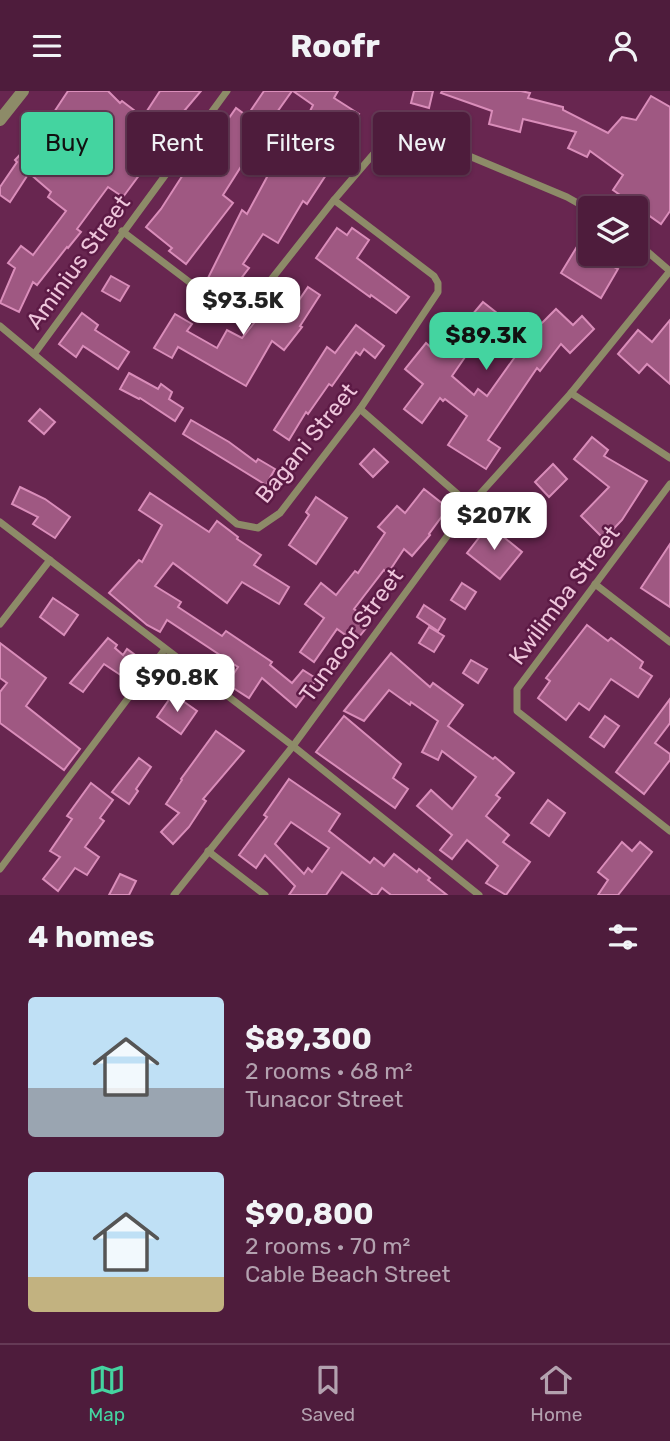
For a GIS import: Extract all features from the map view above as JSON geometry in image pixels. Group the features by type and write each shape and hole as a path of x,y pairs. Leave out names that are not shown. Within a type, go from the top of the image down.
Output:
{"street":[{"path":"0,120 23,91"},
{"name":"Aminius Street","path":"35,353 227,91"},
{"path":"122,231 221,306 239,308 255,300 334,200 388,138 400,133 414,133 578,203"},
{"name":"Bagani Street","path":"0,326 237,524 258,528 280,513 360,409 438,292 438,283 434,277 334,200"},
{"path":"648,252 670,271"},
{"name":"Tunacor Street","path":"174,895 293,746 470,505 570,393 670,271"},
{"path":"570,393 670,458"},
{"path":"360,409 470,505"},
{"name":"Kwilimba Street","path":"670,484 517,689 517,711 670,831"},
{"path":"0,522 293,746 479,895"},
{"path":"0,624 50,560"},
{"path":"595,584 670,642"},
{"path":"0,869 165,649"},
{"path":"208,851 265,895"}],"building":[{"path":"68,91 108,91 120,103 122,101 136,112 127,112 127,175 139,175 123,197 108,187 77,229 81,232 37,285 33,282 19,312 0,303 15,268 8,263 21,246 33,255 66,211 48,197 51,192 31,175 113,175 113,112 54,112"},
{"path":"160,91 201,91 183,112 146,112"},
{"path":"264,91 292,91 277,112 250,112"},
{"path":"293,91 338,91 334,98 356,112 310,112 313,105"},
{"path":"414,91 433,91 429,108 411,103"},
{"path":"441,93 530,93 528,98 563,107 563,110 608,133 622,117 636,120 651,96 670,107 670,211 661,224 648,215 648,196 621,196 613,190 623,175 590,151 587,157 568,148 576,132 523,119 520,132 489,124 492,111"},
{"path":"236,108 242,112 242,165 223,195 233,203 186,264 169,251 172,248 146,227 183,175 228,175 228,120"},
{"path":"21,154 21,175 28,175 10,202 0,195 0,187 17,162 15,160"},
{"path":"264,175 326,175 307,204 303,201 278,243 263,234 243,264 249,268 236,285 228,279 223,289 207,280 242,210 247,214 267,177"},
{"path":"337,228 347,235 352,228 369,240 357,258 409,297 396,313 316,258"},
{"path":"578,245 578,266 612,266 618,269 601,298 561,273"},
{"path":"111,276 129,286 120,301 102,291"},
{"path":"308,287 320,295 300,326 302,327 284,350 272,341 246,386 178,347 172,358 154,348 175,314 192,324 187,331 217,348 227,330 242,338 280,290 297,303"},
{"path":"483,302 521,332 524,329 531,334 556,309 573,325 582,316 594,329 570,353 561,344 540,371 537,368 488,440 500,448 486,469 448,445 467,416 445,399 443,401 440,398 422,423 404,409 423,384 405,369 426,343 434,350 454,321 462,327","holes":["485,328 517,354 487,396 478,389 474,395 452,376"]},
{"path":"82,313 98,325 95,330 129,352 118,369 83,346 76,357 59,344"},
{"path":"670,320 670,384 647,364 639,373 618,354 638,330 652,342"},
{"path":"356,325 384,346 375,358 364,349 360,355 356,352 332,386 329,384 308,414 306,412 289,440 274,430 327,347 335,353"},
{"path":"129,373 158,389 161,384 172,392 169,399 183,408 175,421 140,398 120,389"},
{"path":"40,409 55,422 44,434 29,421"},
{"path":"191,420 229,442 256,462 258,459 275,469 266,485 183,434"},
{"path":"592,437 608,450 604,456 647,481 622,520 604,539 581,516 609,487 574,459"},
{"path":"374,449 388,462 373,477 360,464"},
{"path":"553,464 567,479 549,497 535,482"},
{"path":"20,487 45,499 70,517 55,538 33,524 38,517 12,504"},
{"path":"424,489 448,508 412,556 404,549 388,573 384,570 354,609 371,622 355,642 337,629 314,662 300,652 324,618 305,604 321,583 336,595 355,571 358,573 385,533 378,527 397,506 405,513"},
{"path":"150,493 209,532 217,521 261,555 254,565 289,587 279,604 242,582 227,603 173,563 155,586 181,602 178,607 222,636 226,631 272,662 270,665 292,683 303,670 317,679 296,707 262,678 249,698 227,684 238,667 167,620 160,632 147,625 109,593 139,560 142,562 162,525 139,510"},
{"path":"316,497 347,518 316,564 289,545 309,515 306,512"},
{"path":"489,525 522,552 500,579 467,553"},
{"path":"670,544 670,607 641,588"},
{"path":"462,583 476,592 465,609 451,600"},
{"path":"53,598 78,615 64,635 40,617"},
{"path":"424,605 445,619 438,631 417,617"},
{"path":"587,625 608,641 611,638 643,662 640,668 652,676 638,697 611,679 589,710 579,703 566,720 538,698 550,681 546,678"},
{"path":"429,627 444,636 434,652 419,643"},
{"path":"108,638 117,645 115,648 123,655 127,649 142,660 128,680 104,664 83,692 70,683"},
{"path":"0,643 46,678 26,706 80,749 64,770 0,723 0,692 7,683 0,678"},
{"path":"391,653 430,687 433,683 463,705 448,726 514,773 496,795 500,798 486,816 509,835 503,842 530,862 506,895 486,883 498,866 467,840 452,859 440,850 452,835 417,806 431,790 452,809 476,777 442,751 438,760 422,752 438,721 389,690 364,721 344,711"},
{"path":"471,660 487,669 478,683 463,673"},
{"path":"173,694 197,711 181,734 157,717"},
{"path":"670,699 670,723 655,743 670,754 670,760 644,794 616,772"},
{"path":"344,716 401,764 393,778 408,789 395,808 316,752"},
{"path":"605,716 619,726 604,747 590,737"},
{"path":"216,731 244,751 203,799 206,801 189,827 173,844 161,832 179,813 166,804"},
{"path":"139,758 151,767 129,804 112,792"},
{"path":"289,779 340,814 329,831 370,863 374,858 384,866 394,854 417,872 419,869 447,895 391,895 382,888 377,895 373,895 342,872 326,895 289,895 295,886 265,855 256,868 239,855 267,817 264,815","holes":["291,822 329,848 312,872 308,868 304,874 275,844"]},
{"path":"91,783 113,800 100,818 104,821 85,847 99,857 87,875 75,868 58,891 43,879 60,857 50,851 72,819 67,816"},
{"path":"548,800 565,813 549,836 531,823"},
{"path":"622,842 632,851 640,842 652,852 618,895 598,895 608,880 598,872"},
{"path":"120,874 136,881 129,895 109,895"}]}
